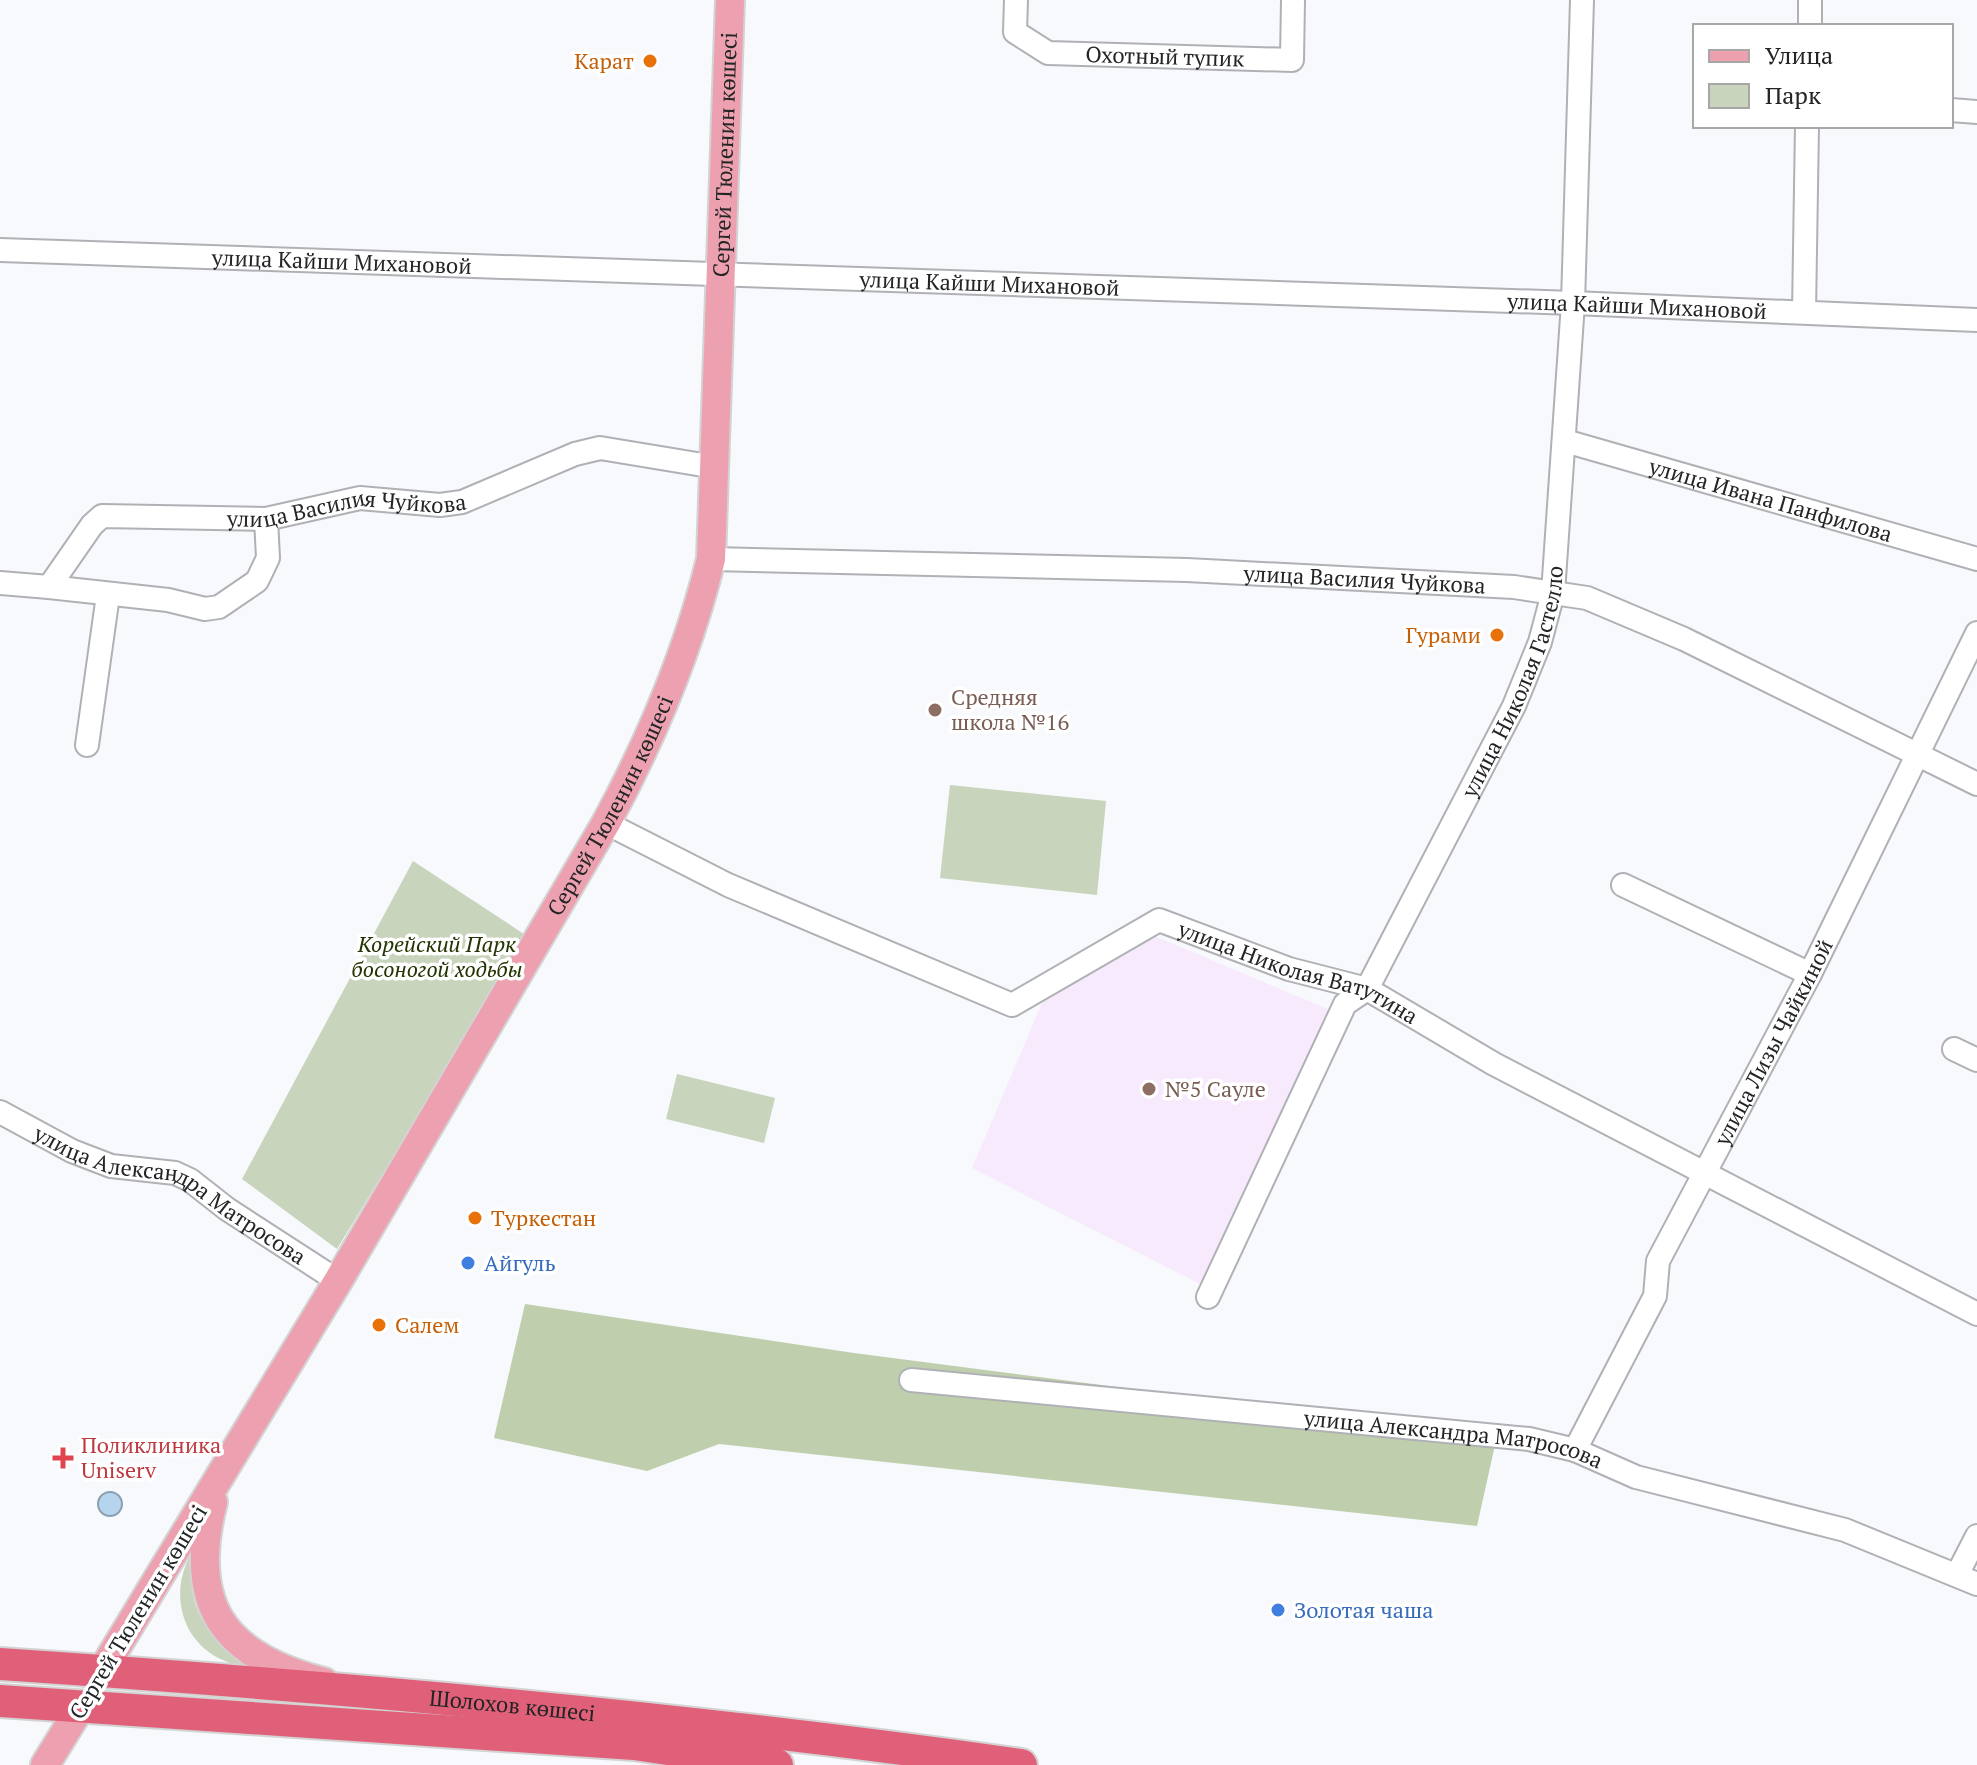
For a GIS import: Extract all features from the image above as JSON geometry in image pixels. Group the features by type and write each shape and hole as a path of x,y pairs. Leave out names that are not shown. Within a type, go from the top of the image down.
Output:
{"highway":[{"name":"Шолохов көшесі","path":"0,1664 625,1715 900,1747 1021,1765"},
{"name":"Сергей Тюленин көшесі","path":"80,1708 102,1671"},
{"name":"Шолохов көшесі","path":"0,1701 634,1744 777,1765"}],"main road":[{"name":"Сергей Тюленин көшесі","path":"102,1671 338,1281 606,823 643,754 672,687 695,623 711,559 730,0"},
{"path":"219,1478 202,1552 206,1592 216,1617 233,1638 258,1655 319,1681 366,1692"},
{"name":"Сергей Тюленин көшесі","path":"45,1765 80,1708"}],"street":[{"name":"Охотный тупик","path":"1016,0 1015,32 1048,53 1292,60 1293,0"},
{"name":"улица Николая Гастелло","path":"1208,1297 1345,1004 1367,989 1514,706 1540,642 1553,593 1565,441 1573,303 1582,0"},
{"path":"1810,0 1810,24"},
{"path":"1953,110 1977,112"},
{"path":"1804,312 1807,128"},
{"name":"улица Кайши Михановой","path":"0,250 1573,303 1977,320"},
{"name":"улица Ивана Панфилова","path":"1565,441 1977,559"},
{"name":"улица Василия Чуйкова","path":"49,587 92,525 102,516 266,519 360,498 440,505 462,502 575,454 600,448 715,467"},
{"path":"0,583 168,600 205,609 219,607 257,581 268,558 266,519"},
{"name":"улица Василия Чуйкова","path":"711,559 1187,570 1514,587 1587,598 1684,639 1977,784"},
{"path":"87,745 108,595"},
{"name":"улица Лизы Чайкиной","path":"1575,1450 1655,1296 1658,1261 1810,974 1977,633"},
{"name":"улица Николая Ватутина","path":"606,823 728,885 1012,1005 1159,920 1289,969 1367,989 1494,1064 1977,1314"},
{"path":"1623,885 1810,974"},
{"path":"1954,1049 1977,1060"},
{"name":"улица Александра Матросова","path":"0,1112 72,1151 111,1166 175,1173 190,1180 227,1209 338,1281"},
{"name":"улица Александра Матросова","path":"911,1380 1529,1439 1575,1450 1636,1477 1845,1530 1967,1580"},
{"path":"1967,1580 1977,1536"}],"shaded area":[{"name":"№5 Сауле","path":"1152,935 1330,1010 1200,1284 972,1168 1042,1003"}],"green space":[{"path":"950,785 1106,801 1097,895 940,878"},
{"name":"Корейский Парк босоногой ходьбы","path":"413,861 527,936 337,1249 242,1179"},
{"path":"677,1074 775,1098 764,1143 666,1119"},
{"path":"525,1304 854,1353 1497,1436 1477,1526 719,1444 647,1471 494,1438"},
{"path":"190,1556 194,1598 207,1628 232,1649 268,1669 225,1661 198,1643 189,1630 181,1601 181,1586"}],"water":[{"path":"110,1492 119,1495 122,1504 119,1513 110,1516 101,1513 98,1504 101,1495"}],"place":[{"name":"Карат","path":"650,61"},
{"name":"Гурами","path":"1497,635"},
{"name":"Средняя школа №16","path":"935,710"},
{"name":"№5 Сауле","path":"1149,1089"},
{"name":"Туркестан","path":"475,1218"},
{"name":"Айгуль","path":"468,1263"},
{"name":"Салем","path":"379,1325"},
{"name":"Поликлиника Uniserv","path":"63,1458"},
{"name":"Золотая чаша","path":"1278,1610"}]}
